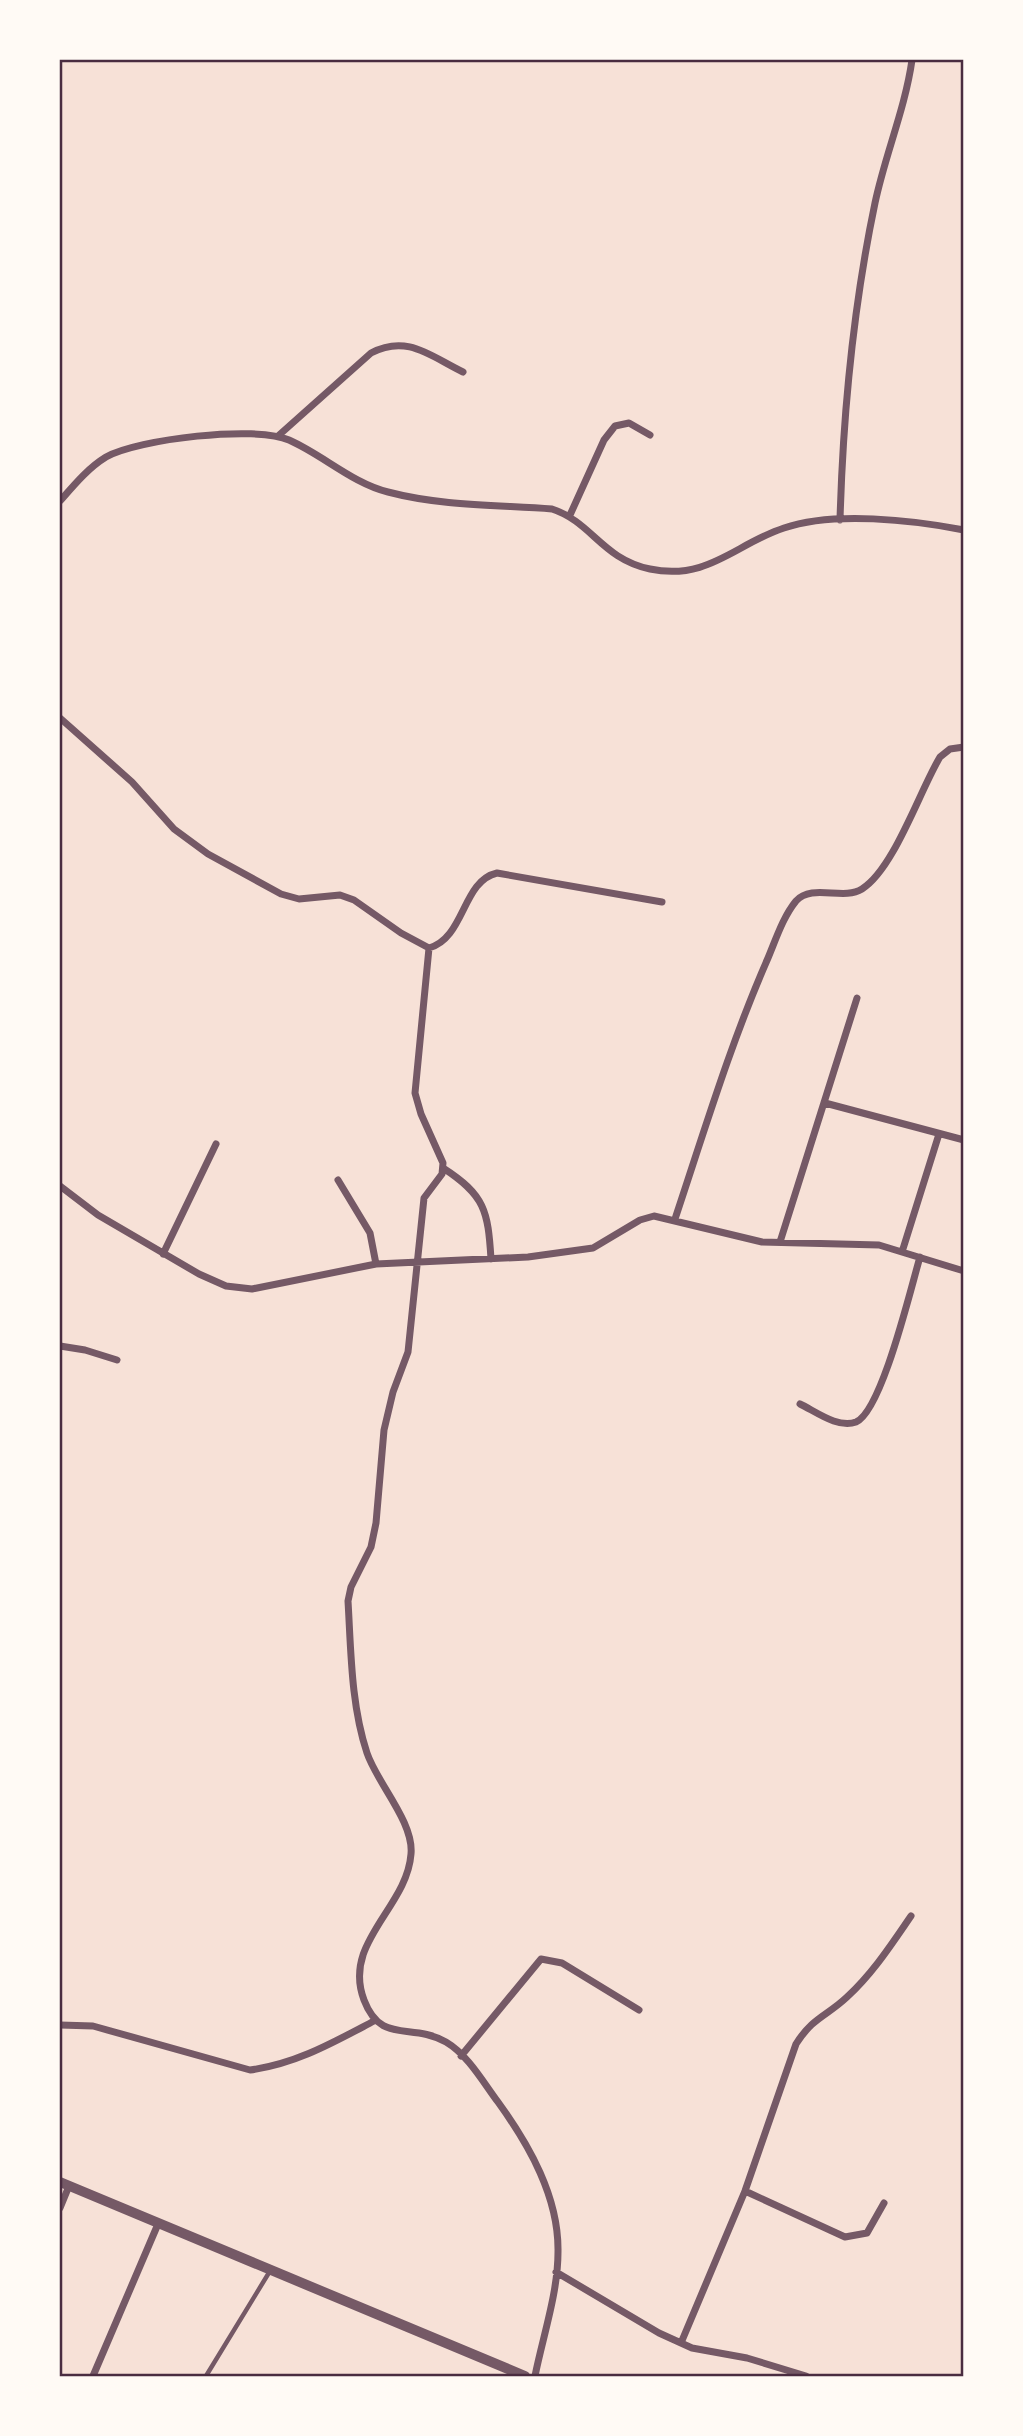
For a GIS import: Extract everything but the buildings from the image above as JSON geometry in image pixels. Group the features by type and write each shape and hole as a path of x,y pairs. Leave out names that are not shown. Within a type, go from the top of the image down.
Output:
{"street":[{"path":"841,520 842,430 859,288 875,201 912,60"},
{"path":"278,436 371,353 387,345 413,347 463,372"},
{"path":"570,515 604,440 615,426 629,423 650,435"},
{"path":"60,500 81,476 107,457 136,447 216,435 262,433 278,436 385,491 414,498 552,509 570,515 597,542 616,556 649,569 677,571 716,564 784,528 841,520 964,530"},
{"path":"60,718 132,782 174,829 208,854 281,894 299,899 340,895 354,900 401,933 429,948"},
{"path":"675,1219 755,988 787,914 798,899 807,894 847,894 862,888 894,848 940,757 950,749 964,747"},
{"path":"429,948 446,937 480,882 497,873 663,902"},
{"path":"429,948 415,1093 443,1168 480,1199 488,1219 491,1259"},
{"path":"780,1242 857,998"},
{"path":"825,1103 964,1140"},
{"path":"902,1252 939,1134"},
{"path":"163,1254 216,1144"},
{"path":"443,1168 442,1174 424,1198 408,1352 393,1392 384,1430 376,1523 370,1547 351,1587 348,1601 356,1706 367,1754 408,1835 412,1853 399,1889 371,1936 360,1961 362,1995 374,2021 384,2028 428,2034 448,2043 521,2134 534,2158 556,2227 556,2272 535,2376"},
{"path":"338,1180 370,1233 376,1264"},
{"path":"60,1186 98,1216 163,1254 226,1286 252,1289 376,1264 491,1259 593,1248 640,1220 654,1216 762,1242 879,1245 964,1271"},
{"path":"800,1404 845,1424 856,1422 866,1414 873,1405 888,1362 920,1257"},
{"path":"60,1346 117,1360"},
{"path":"681,2343 745,2191 796,2044 808,2025 844,2000 872,1973 911,1916"},
{"path":"461,2056 541,1959 562,1963 639,2010"},
{"path":"60,2025 93,2026 250,2070 275,2067 304,2057 374,2021"},
{"path":"60,2208 64,2184 525,2376"},
{"path":"745,2191 845,2237 867,2233 884,2203"},
{"path":"93,2376 158,2224"},
{"path":"556,2272 681,2343 717,2355 782,2367 806,2376"}],"lane":[{"path":"206,2376 270,2272"}]}
